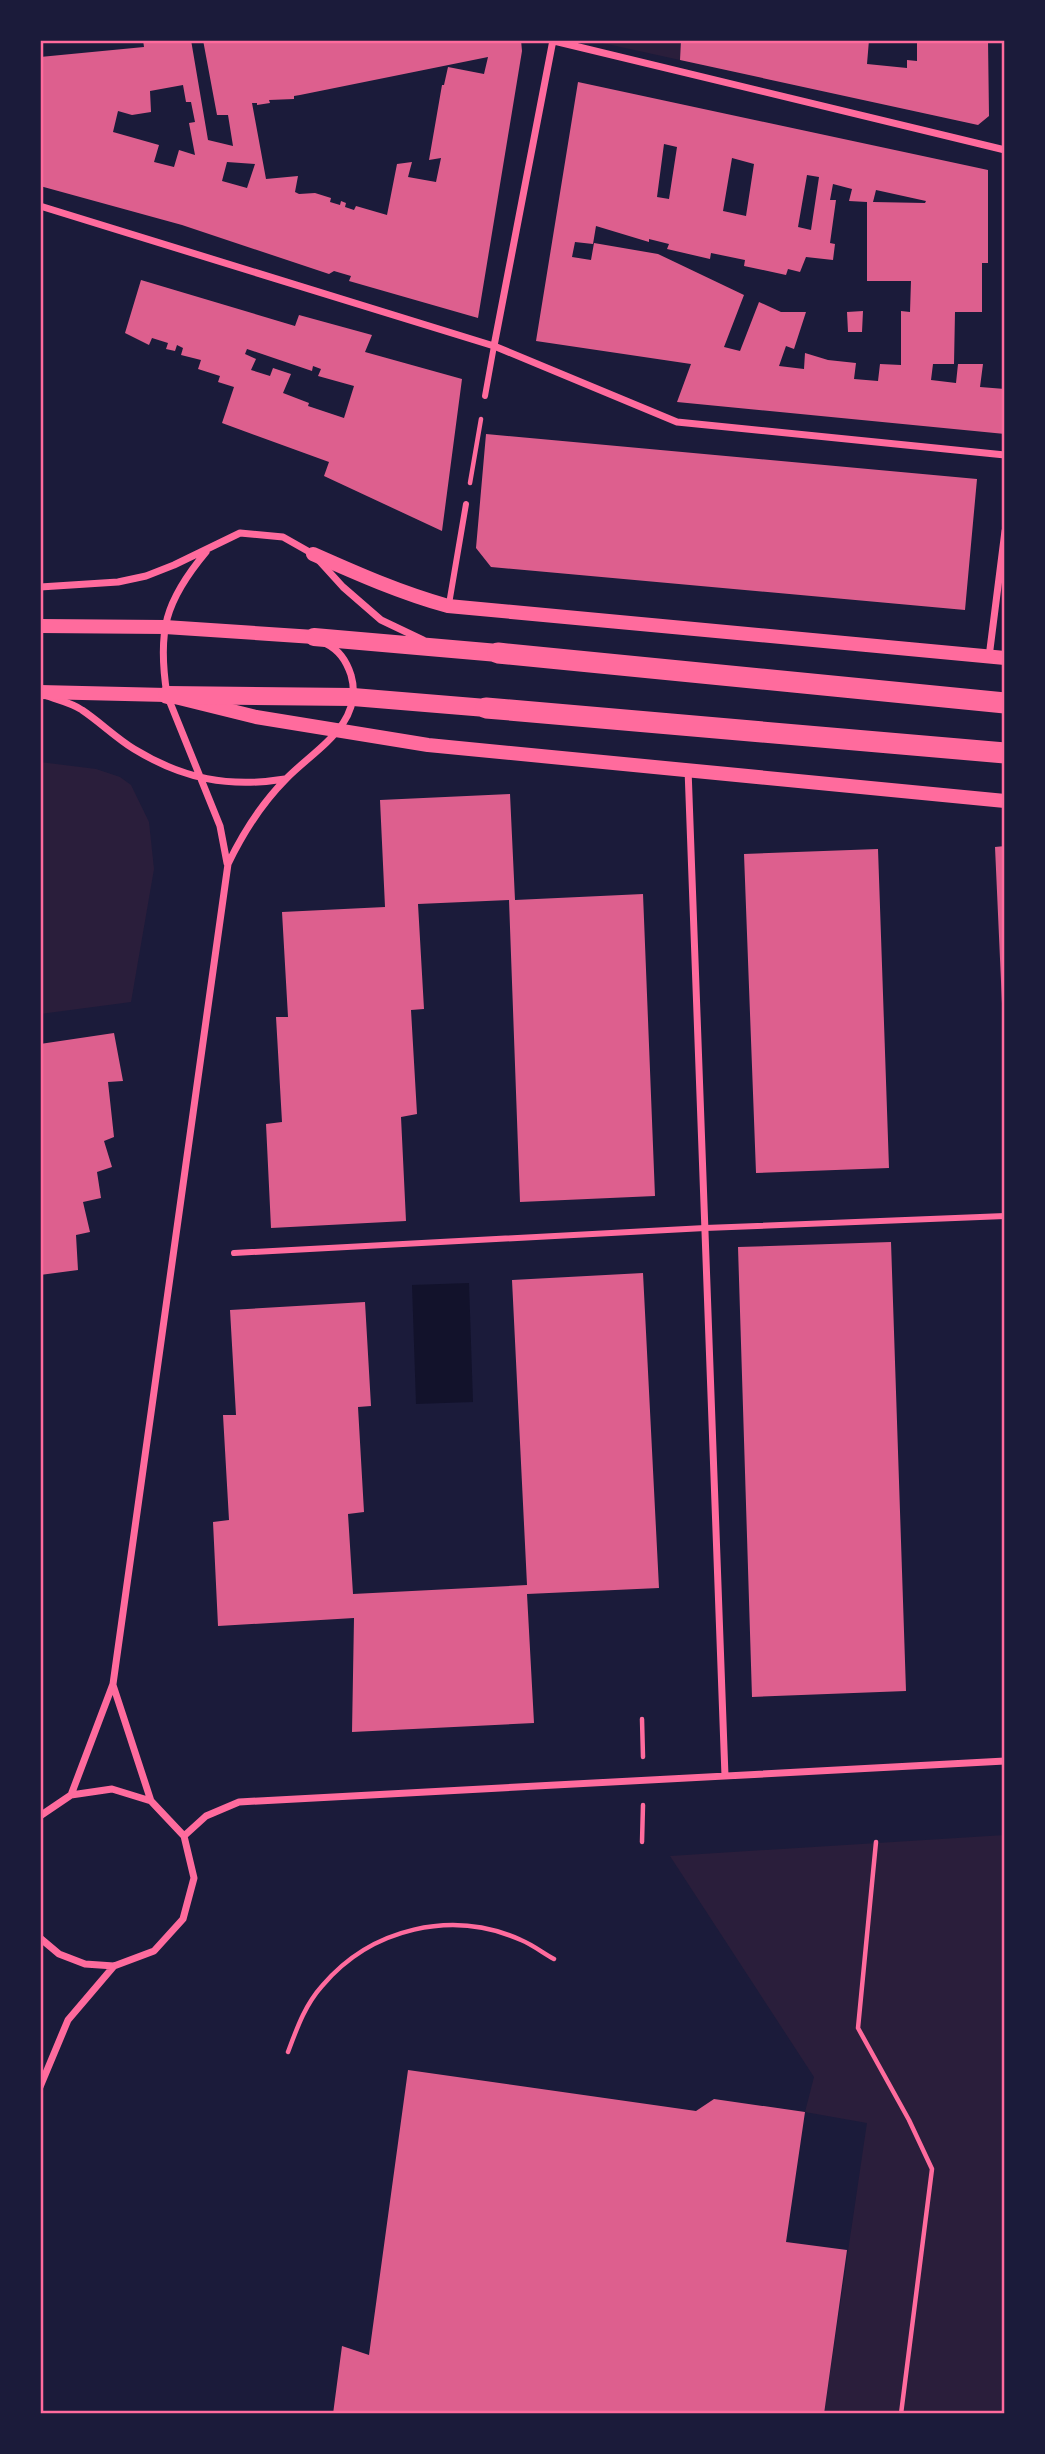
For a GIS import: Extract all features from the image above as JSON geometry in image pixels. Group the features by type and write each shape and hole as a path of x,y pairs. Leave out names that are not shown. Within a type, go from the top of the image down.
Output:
{"highway":[{"path":"498,653 1005,703"},
{"path":"486,708 1005,753"}],"main road":[{"path":"313,554 387,587 448,606 1005,658"},
{"path":"40,626 166,627 498,653"},
{"path":"40,693 363,698 486,708"},
{"path":"167,695 218,709 338,732 428,745 688,768 1005,801"}],"street":[{"path":"485,396 554,41 1005,150"},
{"path":"40,206 494,346 677,422 1005,455"},
{"path":"448,606 466,504"},
{"path":"989,657 1005,531"},
{"path":"40,587 118,582 146,576 240,533 283,537 313,554 343,587 381,620 407,634 444,648"},
{"path":"211,547 184,579 170,606 163,650 167,695 220,826 228,864"},
{"path":"314,637 341,655 363,698"},
{"path":"40,693 80,708 135,750 199,779 225,782 286,779"},
{"path":"71,1795 113,1684 228,864 240,839 286,779 338,732 363,698"},
{"path":"346,718 360,705 363,698"},
{"path":"688,768 725,1776"},
{"path":"234,1253 705,1228 1005,1216"},
{"path":"40,1938 59,1954 77,1961 114,1966 154,1951 183,1919 194,1878 184,1836 151,1801 113,1684"},
{"path":"184,1836 206,1816 239,1802 1005,1761"},
{"path":"40,1816 71,1795 112,1788 151,1801"},
{"path":"40,2087 68,2020 114,1966"}],"path":[{"path":"466,504 485,396"},
{"path":"876,1842 858,2028 909,2120 932,2169 901,2414"},
{"path":"288,2052 301,2018 321,1987 347,1960 390,1936 413,1928 450,1924 487,1928 522,1940 554,1959"}],"shaded area":[{"path":"589,40 681,40 680,60"},
{"path":"40,762 96,769 120,777 131,785 149,822 154,869 131,1002 40,1014"},
{"path":"469,1283 473,1402 416,1404 412,1285"},
{"path":"1005,1835 1005,2414 824,2414 867,2123 805,2112 814,2077 670,1856"}],"building":[{"path":"143,40 191,40 208,140 233,146 228,115 217,115 203,40 521,40 522,51 478,318 349,281 351,276 334,271 329,274 182,225 40,186 40,57 144,47","holes":["488,57 484,74 448,67 442,85 429,160 441,158 436,182 408,177 412,162 397,164 387,215 356,206 354,210 345,207 346,203 341,201 340,205 330,202 331,198 315,193 299,194 295,192 298,176 266,179 252,103 270,103 269,100 294,99 294,96","183,85 186,102 191,102 195,122 189,123 195,155 179,150 174,167 154,162 159,145 113,132 118,111 132,115 151,112 150,91","227,162 255,164 247,188 222,181"]},
{"path":"681,40 869,40 867,64 907,68 907,60 917,61 917,40 988,40 989,116 978,125 680,60"},
{"path":"578,82 988,170 988,263 982,263 982,312 955,312 954,364 933,364 931,380 956,383 958,364 983,364 980,387 1005,389 1005,434 677,402 691,364 536,341","holes":["664,144 677,147 669,199 657,197","732,158 754,164 746,216 723,211","807,175 819,177 811,230 798,227","833,184 852,189 849,201 867,202 867,281 911,281 910,312 901,311 901,365 880,364 878,381 854,379 856,363 828,360 805,353 804,369 779,366 786,346 794,349 806,312 781,312 759,302 740,351 724,347 744,295 658,254 594,243 591,260 572,257 575,242 593,244 596,226 649,242 649,239 669,244 667,249 710,259 711,253 745,260 744,266 786,275 788,269 800,272 806,257 833,260 835,244 830,243 836,200 830,200","876,190 926,201 925,203 873,202"]},
{"path":"141,280 295,326 299,315 372,335 365,352 462,379 442,531 324,476 329,462 222,423 234,387 218,382 220,376 198,369 201,360 181,355 183,348 177,345 175,351 166,349 168,343 152,338 149,345 125,333","holes":["247,349 312,371 313,366 321,369 318,376 354,386 344,418 308,406 309,403 283,393 291,374 273,368 270,376 251,370 256,359 245,354"]},
{"path":"863,311 862,332 848,332 847,312"},
{"path":"486,434 977,479 965,610 491,567 476,548"},
{"path":"510,794 515,900 643,894 655,1196 520,1202 509,900 418,904 424,1009 411,1010 417,1114 401,1117 406,1221 271,1228 266,1124 282,1122 276,1017 288,1017 282,912 385,907 380,800"},
{"path":"1005,846 1005,1026 1003,1026 995,847"},
{"path":"878,849 889,1168 756,1173 744,854"},
{"path":"114,1033 123,1081 108,1082 114,1137 104,1141 112,1167 97,1172 101,1198 83,1202 90,1232 76,1235 78,1270 40,1275 40,1044"},
{"path":"891,1242 906,1691 752,1697 738,1247"},
{"path":"643,1273 659,1588 527,1594 534,1723 352,1732 354,1618 218,1626 213,1522 229,1520 223,1415 236,1415 230,1310 365,1302 371,1406 358,1407 364,1512 348,1514 353,1594 527,1585 512,1280"},
{"path":"408,2070 696,2111 714,2099 805,2112 786,2242 847,2250 824,2414 333,2414 342,2346 369,2355"}]}
